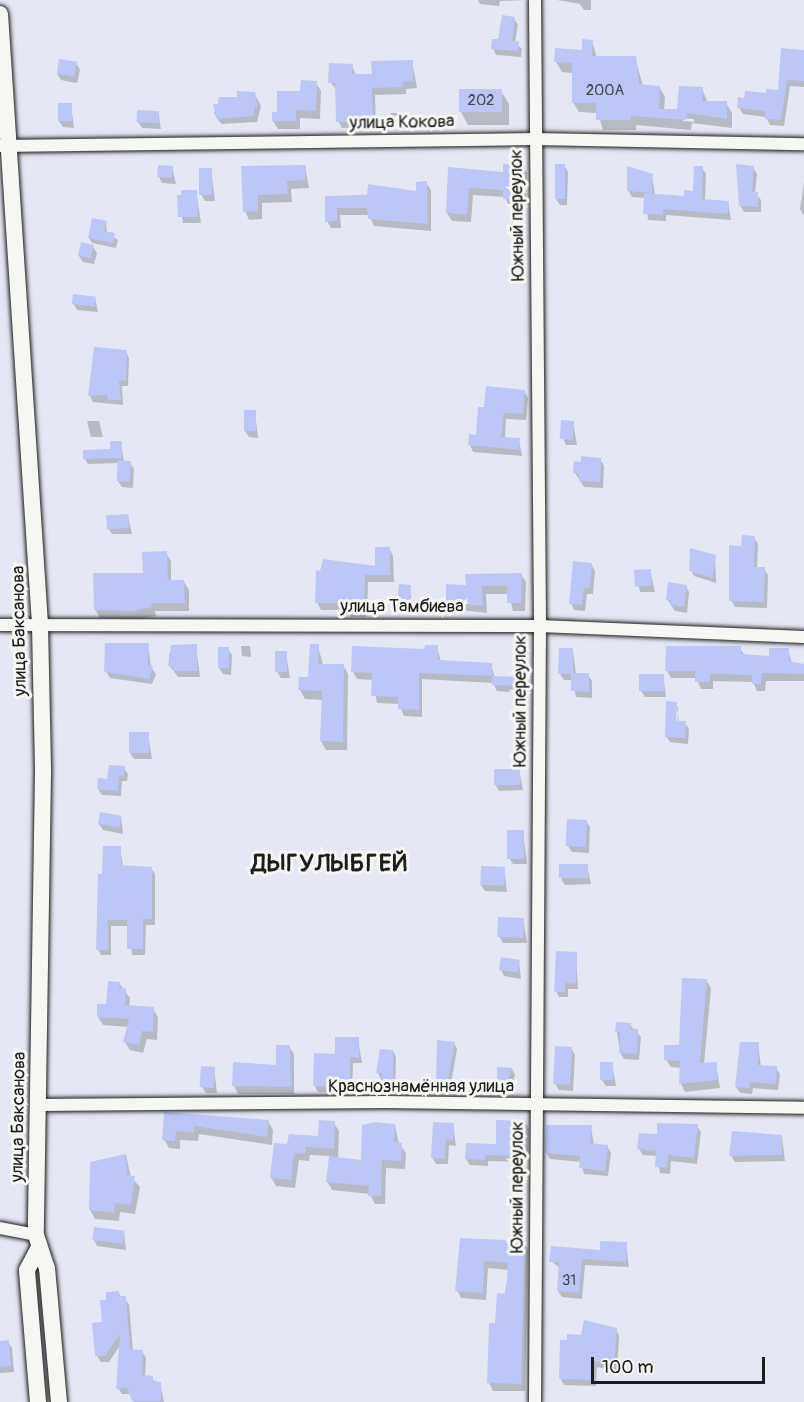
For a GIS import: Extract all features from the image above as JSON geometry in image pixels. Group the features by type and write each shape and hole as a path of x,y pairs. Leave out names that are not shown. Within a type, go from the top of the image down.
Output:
{"main road":[{"name":"улица Баксанова","path":"0,14 5,146 40,625 43,773 37,1242 27,1270 38,1402"},
{"name":"улица Баксанова","path":"37,1242 47,1268 59,1402"}],"street":[{"name":"Южный переулок","path":"535,0 540,626 535,1402"},
{"name":"улица Кокова","path":"5,146 535,139 804,144"},
{"name":"улица Тамбиева","path":"0,625 540,626 804,637"},
{"name":"Краснознамённая улица","path":"39,1105 385,1102 536,1106 804,1108"},
{"path":"0,1228 37,1242"}],"building":[{"path":"502,15 515,17 512,41 519,41 518,51 491,49 492,39 498,39"},
{"path":"582,39 593,40 592,56 636,56 639,84 660,86 659,109 677,109 679,86 703,87 702,101 727,101 727,119 687,113 686,120 631,116 631,120 596,120 596,103 572,103 572,63 554,62 555,48 582,50"},
{"path":"781,48 804,50 804,81 787,80 781,120 765,119 765,111 737,108 738,97 744,98 745,91 766,93 766,89 778,90"},
{"path":"59,59 77,62 74,77 57,74"},
{"path":"413,60 413,81 403,82 403,87 372,88 373,121 336,122 335,83 328,83 329,63 353,64 352,74 372,74 371,61"},
{"path":"301,80 317,81 316,111 296,110 296,121 272,121 272,112 277,112 277,91 300,91"},
{"path":"459,89 502,89 502,112 459,112"},
{"path":"237,91 255,92 258,107 254,107 254,116 217,119 213,104 218,104 219,97 237,97"},
{"path":"58,103 72,103 72,121 58,121"},
{"path":"137,110 159,111 158,123 136,122"},
{"path":"503,164 523,164 523,199 503,199 503,190 469,188 467,215 446,213 448,167 503,172"},
{"path":"555,164 565,164 565,199 555,199"},
{"path":"736,164 754,166 752,192 758,192 758,207 739,206"},
{"path":"158,165 173,166 172,178 157,177"},
{"path":"306,165 305,180 287,181 288,194 258,195 258,211 243,212 241,166"},
{"path":"627,166 653,174 652,193 627,191"},
{"path":"694,166 703,166 702,199 729,201 728,214 663,209 663,215 643,214 644,193 684,196 684,190 693,191"},
{"path":"199,168 212,168 212,195 199,195"},
{"path":"427,181 428,224 368,219 367,208 337,208 337,221 325,222 325,196 367,195 368,184 416,191 416,182"},
{"path":"181,190 197,190 198,217 178,217 177,195 181,195"},
{"path":"92,218 107,221 104,231 115,233 113,243 88,238"},
{"path":"81,242 94,245 91,259 78,256"},
{"path":"73,294 96,297 95,307 72,304"},
{"path":"94,347 127,350 126,381 119,380 121,400 108,400 107,395 88,396"},
{"path":"486,386 525,390 523,414 504,413 501,437 520,438 519,450 468,445 469,434 476,435 478,407 484,407"},
{"path":"244,410 256,410 256,431 244,431"},
{"path":"561,420 574,421 573,440 560,439"},
{"path":"110,441 122,441 122,458 83,459 83,450 110,449"},
{"path":"581,456 601,458 600,482 579,481 579,474 573,473 574,461 581,462"},
{"path":"118,460 131,461 130,482 117,481"},
{"path":"128,514 129,528 107,530 106,516"},
{"path":"742,535 755,536 754,567 765,567 764,602 729,601 729,545 741,546"},
{"path":"375,547 390,547 390,575 365,575 364,610 345,609 345,603 315,603 316,570 320,571 323,559 375,566"},
{"path":"690,548 716,555 713,578 689,571"},
{"path":"167,551 168,580 184,580 185,603 151,603 152,607 133,611 94,610 93,573 143,573 142,552"},
{"path":"573,561 592,563 590,588 584,588 582,605 569,604"},
{"path":"651,569 652,586 635,587 634,570"},
{"path":"522,573 521,603 507,603 507,586 482,586 483,606 446,602 446,584 466,585 465,574"},
{"path":"668,582 687,585 684,607 670,605 671,600 666,600"},
{"path":"399,584 411,585 409,604 397,603"},
{"path":"105,643 149,643 148,665 153,666 149,679 104,672"},
{"path":"197,644 197,671 173,671 173,666 168,666 171,645"},
{"path":"310,644 319,644 318,664 344,664 343,742 320,741 322,691 298,690 299,677 308,677"},
{"path":"425,645 438,645 438,660 492,663 492,676 419,673 419,710 398,709 398,697 371,696 372,673 351,672 352,646 424,649"},
{"path":"666,646 741,646 741,654 769,656 769,648 789,648 789,661 804,664 804,674 762,673 761,684 752,684 752,675 710,674 710,682 695,682 695,671 665,671"},
{"path":"218,647 229,647 229,668 218,668"},
{"path":"559,648 573,648 573,673 589,673 589,692 571,691 571,674 558,674"},
{"path":"275,651 287,651 287,672 275,672"},
{"path":"639,674 664,674 664,691 639,691"},
{"path":"492,676 520,677 520,686 492,685"},
{"path":"666,701 677,702 676,721 686,721 685,738 665,737"},
{"path":"129,732 149,732 149,753 129,753"},
{"path":"109,765 125,766 124,776 119,775 118,791 97,789 98,778 107,779"},
{"path":"494,769 520,769 520,785 494,785"},
{"path":"100,812 122,816 120,828 98,824"},
{"path":"567,819 587,820 586,847 566,846"},
{"path":"507,830 524,830 524,859 507,859"},
{"path":"103,846 121,846 121,865 152,867 152,919 143,919 143,949 127,949 127,920 108,920 108,950 96,950 98,874 102,874"},
{"path":"559,864 588,864 588,878 559,878"},
{"path":"481,866 505,867 504,886 480,885"},
{"path":"498,917 524,918 523,938 497,937"},
{"path":"556,951 577,952 576,984 565,983 565,992 554,992"},
{"path":"501,957 520,960 518,973 499,970"},
{"path":"682,978 707,979 700,1063 717,1062 717,1080 679,1084 680,1061 664,1060 664,1045 679,1045"},
{"path":"108,981 120,982 119,988 126,988 125,1005 154,1007 153,1032 142,1031 139,1045 123,1042 129,1019 97,1017 97,1004 106,1004"},
{"path":"616,1022 631,1023 630,1029 638,1029 637,1054 619,1053 620,1032 615,1032"},
{"path":"335,1037 359,1037 359,1058 350,1057 350,1087 313,1086 314,1053 335,1054"},
{"path":"437,1040 455,1042 447,1085 436,1085"},
{"path":"740,1042 759,1042 758,1065 777,1066 776,1084 750,1082 749,1088 735,1087"},
{"path":"276,1045 290,1045 291,1087 232,1086 233,1062 276,1065"},
{"path":"555,1046 572,1047 570,1085 553,1084"},
{"path":"380,1049 393,1050 393,1086 382,1086 382,1073 376,1073"},
{"path":"600,1062 613,1062 613,1080 600,1080"},
{"path":"201,1066 215,1067 214,1088 200,1087"},
{"path":"497,1067 512,1068 507,1084 497,1084"},
{"path":"164,1112 269,1120 267,1137 194,1126 194,1133 176,1131 175,1141 162,1140"},
{"path":"319,1120 335,1121 334,1149 306,1147 305,1154 294,1153 291,1180 270,1178 274,1143 287,1144 289,1134 318,1136"},
{"path":"496,1120 526,1121 525,1156 485,1155 485,1160 465,1159 466,1143 496,1144"},
{"path":"375,1122 395,1124 394,1142 402,1143 401,1161 382,1160 381,1196 368,1196 369,1186 326,1182 329,1156 361,1160 362,1125"},
{"path":"433,1122 454,1123 453,1140 446,1139 445,1159 431,1158"},
{"path":"657,1123 698,1124 694,1158 668,1155 667,1168 655,1167 656,1151 637,1149 639,1133 657,1134"},
{"path":"546,1125 592,1125 590,1143 608,1145 605,1171 579,1168 580,1156 545,1153"},
{"path":"732,1131 782,1135 782,1155 729,1156"},
{"path":"126,1154 127,1175 135,1176 131,1205 115,1203 114,1213 89,1210 90,1162"},
{"path":"94,1227 125,1231 123,1244 92,1240"},
{"path":"460,1238 525,1241 521,1384 487,1383 489,1323 495,1323 497,1293 506,1294 508,1263 484,1261 483,1293 455,1291"},
{"path":"600,1241 627,1242 626,1262 582,1259 579,1293 557,1291 559,1262 549,1262 551,1246 600,1250"},
{"path":"119,1291 119,1296 126,1296 130,1349 143,1350 142,1375 153,1376 153,1382 161,1382 161,1401 132,1401 127,1388 116,1389 120,1334 105,1356 95,1356 92,1323 102,1322 100,1300 106,1300 106,1292"},
{"path":"584,1320 617,1328 614,1365 594,1361 593,1380 559,1379 560,1340 567,1340 567,1334 581,1335"},
{"path":"9,1340 11,1366 0,1367 0,1341"}],"district":[{"name":"ДЫГУЛЫБГЕЙ","path":"330,864"}]}
